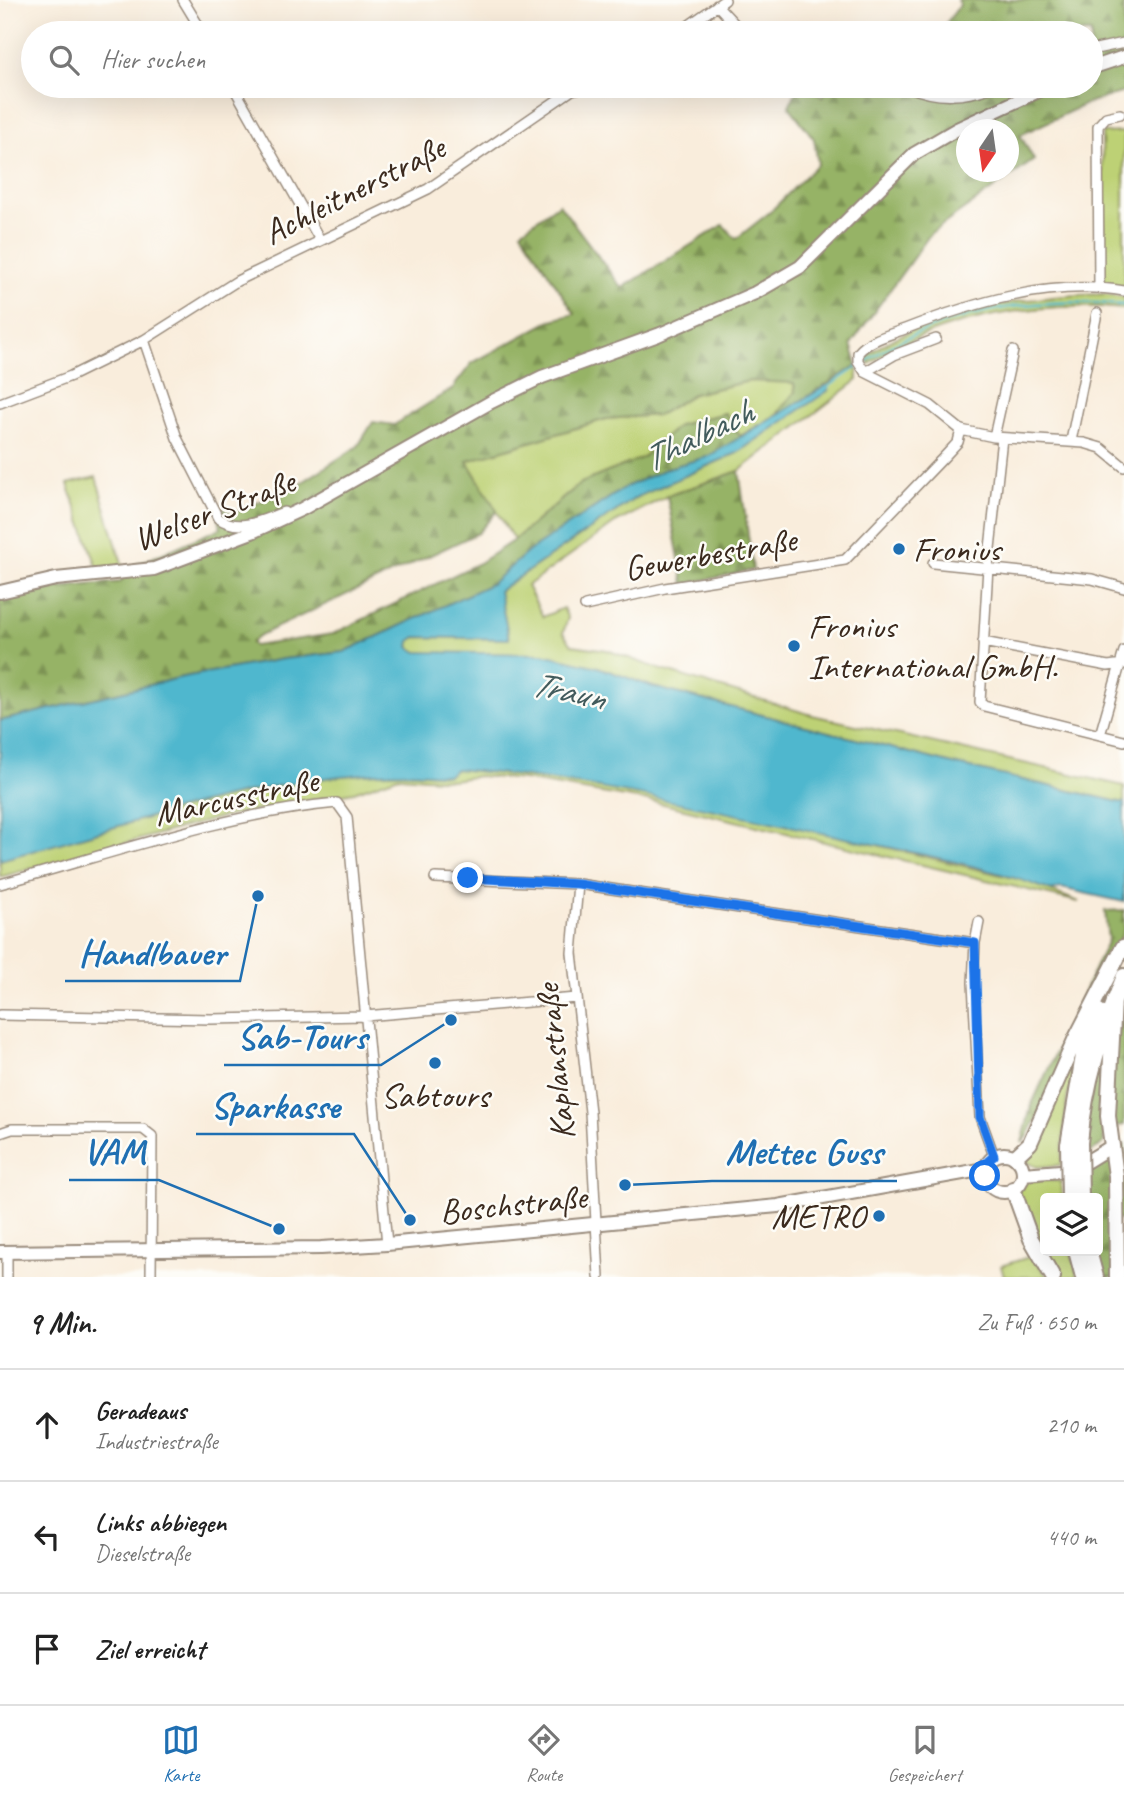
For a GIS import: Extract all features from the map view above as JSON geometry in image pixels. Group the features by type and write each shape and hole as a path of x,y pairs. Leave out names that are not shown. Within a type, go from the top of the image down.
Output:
{"main road":[{"path":"1103,64 1124,57"},
{"name":"Welser Straße","path":"0,592 56,579 154,569 252,532 302,509 491,402 542,377 668,331 788,276 914,154 957,129 1023,98"},
{"path":"1015,1157 1030,1143 1075,1040 1124,946"},
{"path":"1069,1193 1084,1050 1124,946"},
{"path":"1080,1193 1074,1144 1087,1087 1124,976"},
{"path":"1114,1000 1108,1083 1118,1142 1118,1277"},
{"path":"1023,1174 1073,1170 1118,1142"},
{"path":"1008,1154 1015,1157 1023,1174 1013,1189 998,1191 992,1187 985,1169 994,1156 1008,1154"},
{"name":"Boschstraße","path":"4,1252 387,1244 778,1206 985,1169"},
{"path":"1013,1189 1031,1239 1053,1277"},
{"path":"1077,1256 1083,1277"},
{"path":"1090,1256 1096,1277"}],"street":[{"path":"183,0 196,21"},
{"path":"695,21 721,3 734,21"},
{"path":"1103,48 1124,44"},
{"path":"240,98 320,240"},
{"name":"Achleitnerstraße","path":"0,404 71,376 144,340 237,281 428,189 560,98"},
{"path":"1099,288 1098,126 1106,117 1121,114"},
{"path":"861,364 867,345 965,307 1044,292 1099,288 1124,291"},
{"path":"1070,441 1097,313"},
{"path":"861,364 894,355 936,338"},
{"path":"144,340 177,438 218,518 229,525 245,526 290,509 302,509"},
{"path":"1013,351 998,438 980,702 984,706 1124,741"},
{"path":"861,364 930,405 961,430 998,438 1070,441 1101,448 1124,467"},
{"name":"Gewerbestraße","path":"585,606 666,588 845,560 951,450 958,442 961,430"},
{"path":"933,563 1092,579 1124,588"},
{"path":"983,642 1108,666 1122,665"},
{"path":"1100,735 1124,651"},
{"name":"Marcusstraße","path":"0,884 226,823 337,803 347,817 358,885 365,1016 387,1244"},
{"path":"435,878 578,884 975,943"},
{"name":"Kaplanstraße","path":"578,884 572,953 590,1112 599,1277"},
{"path":"979,922 975,943 980,1117 994,1156"},
{"path":"0,1014 211,1019 365,1016 576,998"},
{"path":"0,1133 19,1129 143,1129 152,1136 151,1277"},
{"path":"4,1252 7,1277"}],"green space":[{"path":"958,0 1124,0 1124,92 1090,102 1020,135 1034,160 1019,171 1019,119 956,119 956,182 1003,182 931,233 851,344 857,365 742,438 707,457 668,468 626,487 529,551 491,584 344,652 283,659 183,677 0,721 0,599 39,589 121,582 124,570 221,528 216,506 234,513 301,483 358,446 373,422 394,425 452,389 472,363 552,320 575,314 521,231 559,204 622,288 723,225 736,239 770,212 818,164 814,139 789,106 793,98 1103,98 1103,21 948,21 960,5","holes":["749,381 794,383 795,392 776,415 740,436 725,413 679,425 642,458 581,483 514,540 479,563 333,634 254,646 251,643 260,635 478,533 497,511 467,461 606,419 658,415 693,394"]},
{"path":"1124,132 1124,287 1104,283 1102,133"},
{"path":"1105,294 1124,297 1124,309 1060,307 992,316 926,334 869,364 865,357 889,341 917,328 980,309 1045,298"},
{"path":"857,365 858,380 739,471 667,496 615,523 527,586 543,617 563,608 568,618 563,633 572,645 607,650 659,669 812,715 1124,786 1124,803 957,765 653,687 598,667 418,652 409,647 410,641 416,637 509,639 499,591 637,497 737,453 828,390 826,386"},
{"path":"749,381 794,382 795,392 776,415 740,437 725,413 679,425 642,458 581,483 514,540 466,461 606,419 658,415 693,394"},
{"path":"739,471 753,570 684,584 667,496"},
{"path":"96,477 124,570 99,572 68,484"},
{"path":"456,769 600,787 743,814 1026,881 1079,902 655,802 524,780 479,776 453,780 399,776 354,792 222,817 0,877 0,860 223,798 340,776 396,772 448,775"},
{"path":"1124,910 1124,929 1119,942 1028,1136 1022,1143 1031,1106 1108,940 1105,911"},
{"path":"1124,1003 1124,1125 1103,1128 1104,1143 1086,1155 1088,1109 1098,1061 1116,1037"},
{"path":"1079,1048 1067,1099 1061,1165 1037,1167 1027,1162 1024,1155"},
{"path":"1124,1145 1124,1219 1113,1219 1115,1277 1102,1277 1096,1256 1103,1256 1103,1193 1088,1193 1086,1172"},
{"path":"1030,1180 1061,1181 1062,1193 1040,1193 1040,1248 1036,1242 1017,1190"},
{"path":"1032,1256 1048,1277 1004,1277 1001,1266"},
{"path":"1045,1256 1072,1256 1078,1277 1059,1277"}],"water":[{"name":"Traun","path":"826,386 829,390 737,453 637,497 499,591 509,639 416,637 410,641 409,647 418,652 543,654 598,667 653,687 957,765 1124,803 1124,902 1061,888 1052,891 943,859 691,805 551,780 456,769 448,775 396,772 340,776 282,785 164,813 0,860 0,721 183,677 283,659 344,652 491,584 529,551 626,487 668,468 707,457"}],"waterway":[{"name":"Thalbach","path":"863,363 892,345 923,331 988,311 1056,303 1124,305"},
{"name":"Thalbach","path":"825,389 857,367"}],"place":[{"name":"Fronius","path":"899,549"},
{"name":"Fronius International GmbH.","path":"794,646"},
{"name":"Handlbauer","path":"258,896"},
{"name":"Sab-Tours","path":"451,1020"},
{"name":"Sabtours","path":"435,1063"},
{"name":"Mettec Guss","path":"625,1185"},
{"name":"METRO","path":"879,1216"},
{"name":"Sparkasse","path":"410,1220"},
{"name":"VAM","path":"279,1229"}],"route":[{"path":"468,878 578,884 975,943 974,983 980,1117 994,1156 988,1161 985,1176"}]}
